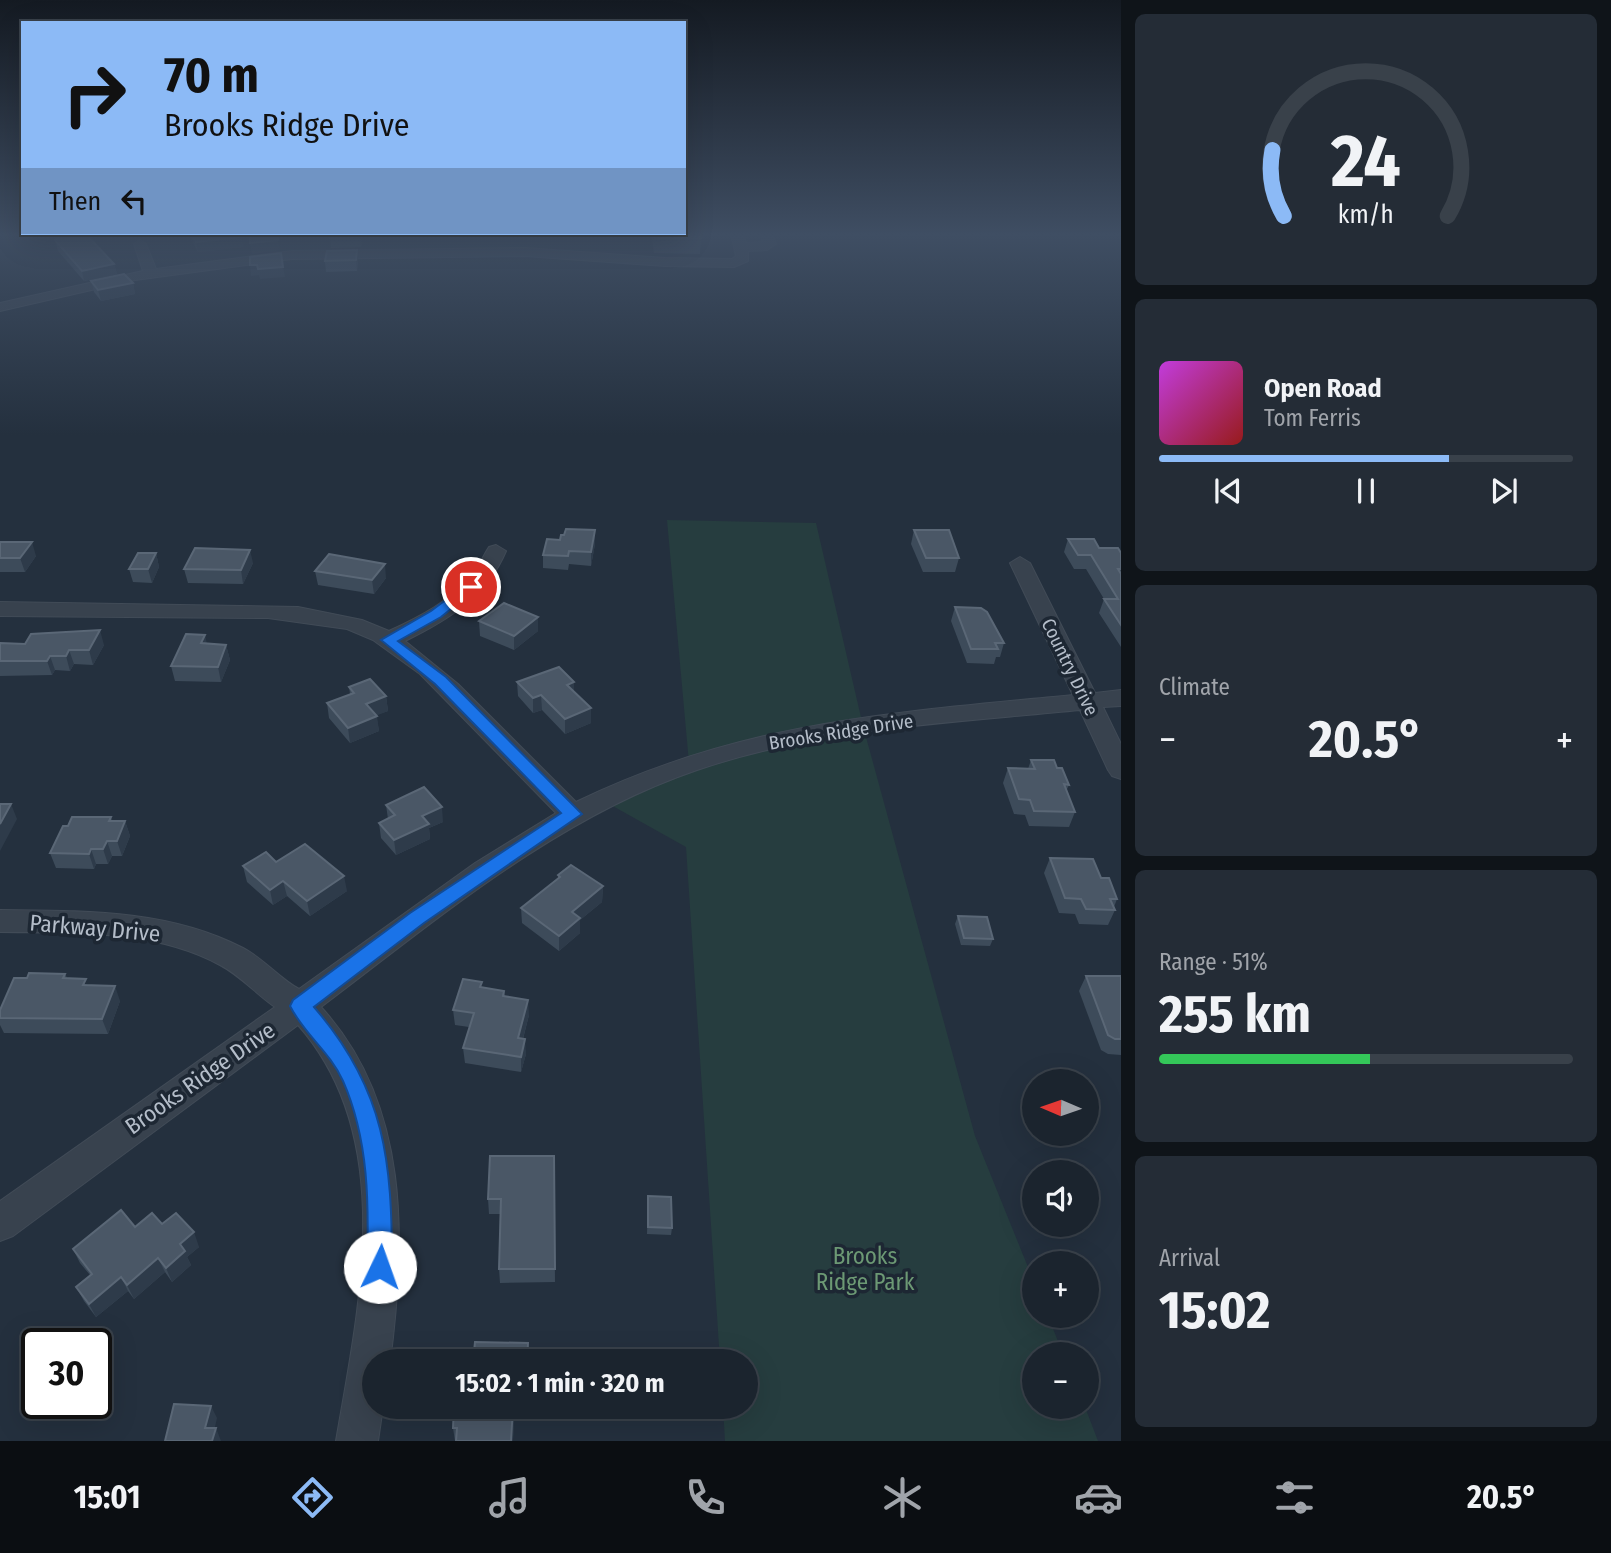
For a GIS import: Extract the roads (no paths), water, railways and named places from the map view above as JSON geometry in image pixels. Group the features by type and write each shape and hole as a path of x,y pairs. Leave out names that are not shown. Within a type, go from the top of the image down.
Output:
{"street":[{"path":"0,307 30,300"},
{"path":"388,640 414,628 459,598 484,575 496,551"},
{"name":"Country Drive","path":"1020,563 1121,770"},
{"path":"0,609 297,614 352,624 388,640 440,680 548,792 573,814"},
{"name":"Brooks Ridge Drive","path":"0,1223 67,1171 300,1006 417,918 573,814 636,783 689,763 809,734 1121,698"},
{"name":"Parkway Drive","path":"0,921 107,924 178,936 241,961 300,1006 333,1044 353,1079 368,1125 381,1193 380,1267 357,1441"}],"park label":[{"name":"Brooks Ridge Park","path":"865,1269"}]}
